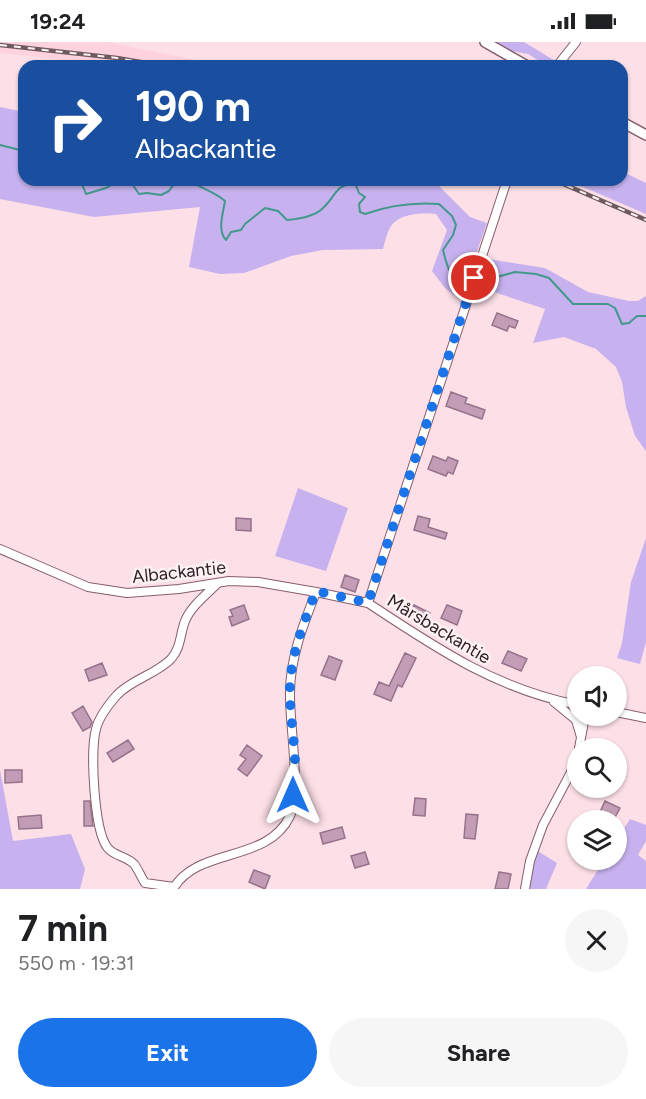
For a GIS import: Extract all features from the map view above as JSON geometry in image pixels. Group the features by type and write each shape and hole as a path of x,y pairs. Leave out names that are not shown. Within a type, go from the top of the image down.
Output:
{"street":[{"path":"485,42 516,60"},
{"path":"562,60 576,42"},
{"path":"628,125 646,135"},
{"name":"Mårsbackantie","path":"505,186 368,603 406,629 478,672 524,692 567,703"},
{"name":"Albackantie","path":"0,549 88,587 117,592 179,589 218,583 258,582 316,591 368,603"},
{"path":"218,583 185,621 179,647 173,657 157,670 118,694 96,727 94,777 99,826 103,839 113,853 134,864 145,883 174,888 184,875 199,866 258,846 274,836 290,816 294,790 289,695 294,657 316,591"},
{"path":"552,700 576,720 581,738"},
{"path":"627,714 646,718"},
{"path":"581,738 584,726"},
{"path":"525,889 530,861 543,825 567,780"}],"shaded area":[{"path":"0,42 107,42 196,60 65,60 0,53"},
{"path":"497,42 524,42 554,60 538,60 528,54 511,51"},
{"path":"0,107 18,111 18,186 439,186 470,217 487,223 460,300 445,288 432,271 447,230 436,214 400,218 388,231 383,249 323,250 291,256 244,273 220,274 189,267 200,207 94,217 0,199"},
{"path":"628,174 646,183 646,214 581,186 628,186"},
{"path":"488,259 545,268 588,292 629,301 638,301 646,296 646,451 635,436 626,407 622,382 616,367 596,349 564,337 533,343 545,309 476,286"},
{"path":"298,488 348,508 326,571 275,556"},
{"path":"646,538 646,642 640,664 617,658 622,643 631,582"},
{"path":"0,770 13,841 71,834 85,869 80,889 0,889"},
{"path":"630,819 646,825 646,841 638,855 646,861 646,889 586,889 598,870 627,870 627,824"},
{"path":"536,850 557,863 546,889 528,889"}],"building":[{"path":"497,313 518,321 515,328 509,326 507,331 492,325"},
{"path":"451,392 467,398 465,403 485,410 482,419 446,406"},
{"path":"433,456 446,461 448,457 458,461 453,474 448,472 446,476 428,469"},
{"path":"418,516 430,519 428,527 447,533 445,539 414,530"},
{"path":"236,518 251,519 251,531 236,530"},
{"path":"345,575 359,580 355,592 341,587"},
{"path":"244,605 249,619 232,626 229,617 233,616 230,610"},
{"path":"414,605 430,613 423,625 407,617"},
{"path":"447,605 462,611 457,625 441,618"},
{"path":"508,651 527,659 521,671 502,663"},
{"path":"405,653 416,658 402,687 398,685 391,701 374,694 379,682 389,686"},
{"path":"329,656 342,661 335,680 321,675"},
{"path":"102,663 107,675 89,681 85,670"},
{"path":"83,706 92,722 90,727 83,731 72,713"},
{"path":"128,740 134,749 113,762 107,753"},
{"path":"247,745 262,756 247,776 238,769 246,759 240,755"},
{"path":"5,770 22,770 22,782 5,783"},
{"path":"415,798 426,799 425,816 413,815"},
{"path":"84,801 90,801 93,826 84,826"},
{"path":"605,801 620,808 619,810 601,810"},
{"path":"466,814 478,815 475,839 464,838"},
{"path":"41,815 42,828 19,829 18,817"},
{"path":"342,827 345,838 323,844 320,833"},
{"path":"365,852 369,864 355,868 351,856"},
{"path":"254,870 270,876 265,889 249,882"},
{"path":"499,872 511,874 508,889 495,889"}],"waterway":[{"path":"0,145 18,150"},
{"path":"83,186 86,194 110,186"},
{"path":"133,186 139,194 161,195 173,186"},
{"path":"198,186 225,201 221,227 226,240 231,232 241,230 265,208 278,211 287,220 314,214 327,205 343,186"},
{"path":"356,186 359,193 365,197 359,204 360,212 365,214 401,205 439,204 452,216 456,225 453,235 443,250 448,267 458,280 470,283"},
{"path":"475,283 515,272 536,274 549,278 573,304 608,304 615,308 622,324 629,323 637,316 646,316"}],"railway":[{"path":"0,45 129,60"},
{"path":"568,186 646,220"}],"route":[{"path":"293,795 289,695 294,657 304,622 316,591 368,603 474,278"}]}
